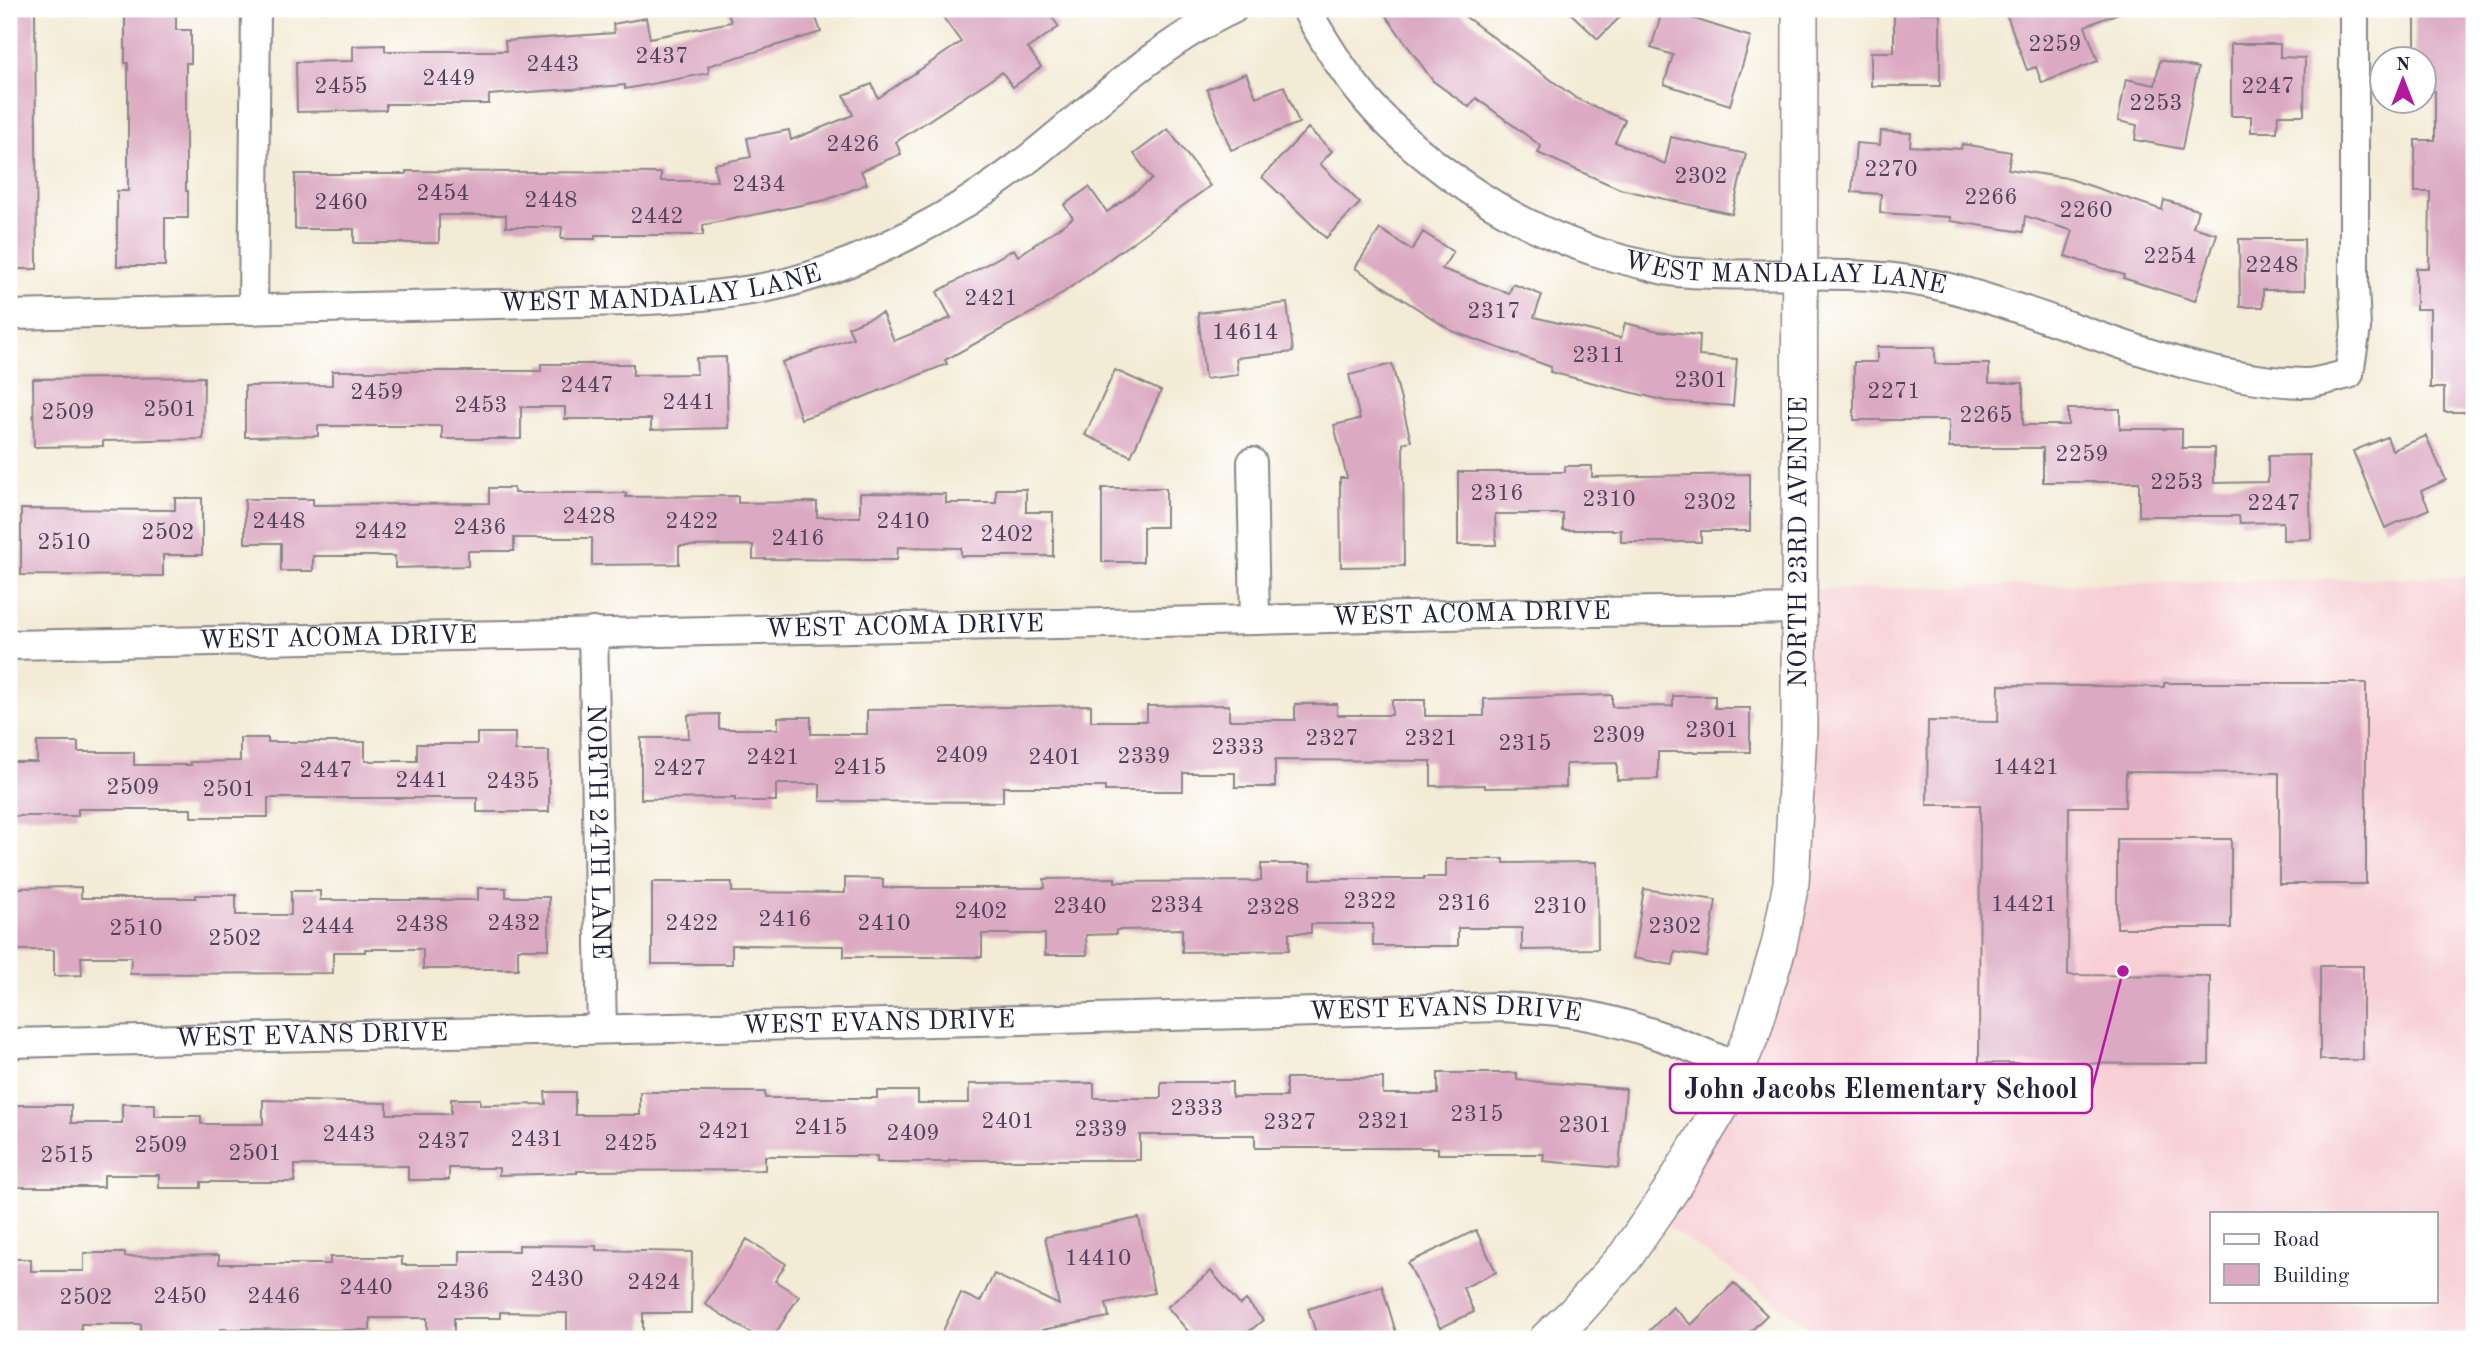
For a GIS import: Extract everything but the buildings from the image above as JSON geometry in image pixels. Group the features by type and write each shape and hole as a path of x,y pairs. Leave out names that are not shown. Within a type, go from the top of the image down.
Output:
{"street":[{"path":"253,310 257,9"},
{"name":"WEST MANDALAY LANE","path":"9,315 676,298 769,286 826,270 897,241 966,203 1025,161 1171,46 1233,9"},
{"name":"WEST MANDALAY LANE","path":"1306,9 1351,80 1390,125 1436,164 1494,207 1549,235 1603,255 1674,272 1887,278 1945,286 2003,302 2178,363 2243,376 2306,383 2348,374 2357,328 2354,285 2354,9"},
{"name":"NORTH 23RD AVENUE","path":"1547,1339 1625,1257 1697,1149 1739,1068 1753,1031 1779,945 1791,883 1800,731 1800,9"},
{"path":"1252,462 1255,620"},
{"name":"WEST ACOMA DRIVE","path":"9,645 1255,620 1525,612 1800,609"},
{"name":"NORTH 24TH LANE","path":"593,632 602,1029"},
{"name":"WEST EVANS DRIVE","path":"9,1043 1499,1007 1560,1011 1621,1024 1701,1051 1739,1068"}],"shaded area":[{"path":"2474,576 2474,1339 1806,1339 1805,1325 1654,1217 1779,945 1801,590"}],"place":[{"name":"John Jacobs Elementary School","path":"2123,971"}]}
